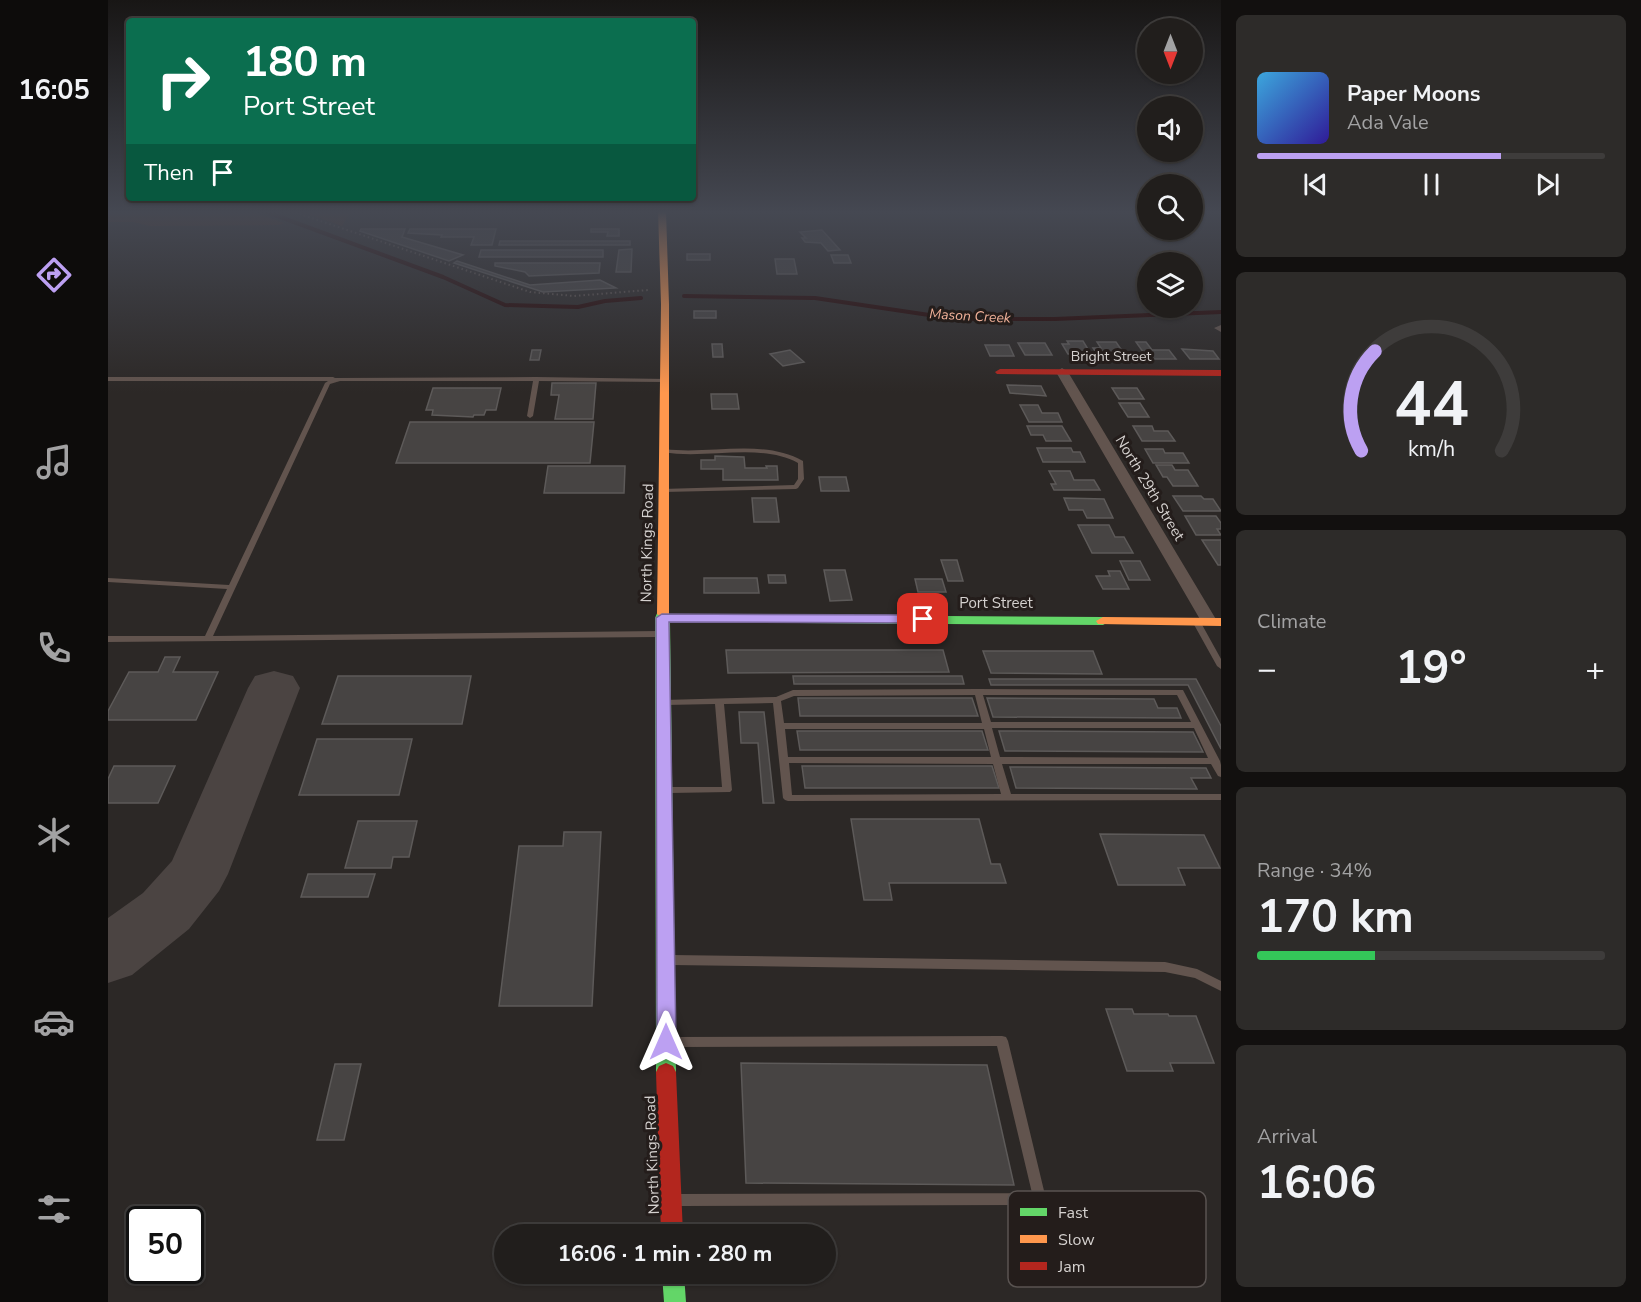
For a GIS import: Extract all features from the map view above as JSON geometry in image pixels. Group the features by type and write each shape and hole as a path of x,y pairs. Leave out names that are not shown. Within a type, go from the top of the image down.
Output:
{"main road":[{"name":"North Kings Road","path":"664,272 665,452 662,634 666,1042 671,1224"},
{"name":"Bright Street","path":"1000,372 1221,373"},
{"name":"Port Street","path":"662,618 1209,621"},
{"path":"674,1284 675,1302"}],"street":[{"name":"North 29th Street","path":"1062,372 1209,621"}],"lane":[{"path":"108,379 664,380"},
{"path":"208,638 328,382 339,379"},
{"path":"530,416 536,379"},
{"path":"663,490 796,487 801,479 801,462 793,454 665,452"},
{"path":"108,580 232,587"},
{"path":"1209,621 1221,666"},
{"path":"108,639 662,634"},
{"path":"978,692 1007,798"},
{"path":"663,702 777,700 793,693 1180,692 1221,774"},
{"path":"777,700 788,798 1221,797"},
{"path":"664,790 727,790 719,701"},
{"path":"780,726 1197,725"},
{"path":"784,760 1215,761"},
{"path":"666,960 1165,967 1197,974 1221,986"},
{"path":"666,1042 1002,1041 1038,1191"},
{"path":"670,1200 1008,1199"}],"path":[{"path":"470,272 548,296 664,289"}],"building":[{"path":"481,272 490,272 530,285 600,280 616,288 543,292"},
{"path":"524,272 599,272 529,276"},
{"path":"777,272 797,272 797,274 777,274"},
{"path":"694,311 716,311 716,318 694,318"},
{"path":"1067,341 1083,341 1091,354 1068,354 1062,344 1069,344"},
{"path":"1097,342 1116,342 1125,355 1098,355 1093,348 1101,348"},
{"path":"1136,342 1146,342 1152,350 1169,350 1176,359 1148,359"},
{"path":"1018,343 1045,343 1052,355 1025,355"},
{"path":"712,344 722,344 723,357 713,357"},
{"path":"985,345 1009,345 1014,356 990,356"},
{"path":"1182,349 1213,351 1219,359 1190,359"},
{"path":"532,350 541,350 539,360 530,360"},
{"path":"790,350 804,362 783,366 770,354"},
{"path":"552,383 596,383 593,419 555,419 559,395 551,395"},
{"path":"1007,385 1041,386 1046,396 1010,393"},
{"path":"433,388 501,388 496,410 486,410 484,415 473,417 432,415 433,410 426,410"},
{"path":"1112,388 1137,388 1144,399 1119,399"},
{"path":"711,394 737,394 739,409 712,409"},
{"path":"1119,403 1140,403 1149,417 1128,417"},
{"path":"1020,405 1038,405 1042,413 1058,413 1062,422 1029,422"},
{"path":"410,422 594,422 590,463 396,463"},
{"path":"1027,426 1062,426 1071,441 1046,441 1043,435 1031,435"},
{"path":"1133,426 1152,426 1154,431 1168,431 1175,441 1142,441"},
{"path":"1037,448 1071,448 1073,452 1080,452 1085,462 1043,462"},
{"path":"1145,449 1163,449 1165,453 1183,453 1189,463 1153,463"},
{"path":"715,456 744,457 745,468 777,466 778,480 723,480 723,469 701,469 701,460 715,460"},
{"path":"1156,465 1172,465 1175,470 1188,470 1198,486 1173,486 1167,477 1163,477"},
{"path":"548,466 625,466 624,493 544,493"},
{"path":"1049,471 1070,471 1074,480 1094,480 1100,490 1054,490 1051,484 1056,484"},
{"path":"819,477 846,477 849,491 821,491"},
{"path":"1173,496 1201,496 1204,499 1213,499 1221,511 1183,511"},
{"path":"752,498 776,498 779,522 754,522"},
{"path":"1064,498 1104,499 1113,518 1087,518 1083,510 1069,510"},
{"path":"1185,516 1216,516 1221,523 1221,529 1217,529 1221,535 1196,535"},
{"path":"1078,525 1109,525 1115,537 1124,537 1133,553 1092,553"},
{"path":"1202,540 1221,540 1221,565 1218,565"},
{"path":"941,560 957,560 963,581 948,581"},
{"path":"1120,561 1140,561 1150,580 1129,580"},
{"path":"824,570 845,570 852,600 830,601"},
{"path":"1108,571 1120,571 1129,589 1103,589 1096,576 1110,576"},
{"path":"768,575 785,575 786,583 769,583"},
{"path":"704,578 757,578 759,593 704,593"},
{"path":"915,579 942,579 946,592 918,592"},
{"path":"726,650 943,650 949,672 728,673"},
{"path":"983,651 1093,651 1102,674 991,673"},
{"path":"165,657 180,657 173,672 218,672 196,720 108,720 108,711 129,672 158,672"},
{"path":"338,676 471,676 462,724 322,724"},
{"path":"793,676 962,676 964,684 794,684"},
{"path":"989,679 1196,679 1221,726 1221,749 1188,685 991,685"},
{"path":"798,698 972,698 978,716 800,716"},
{"path":"987,698 1154,699 1158,708 1177,708 1181,718 993,717"},
{"path":"739,712 764,712 774,803 763,803 758,743 741,743"},
{"path":"797,731 982,731 988,750 800,750"},
{"path":"999,731 1193,732 1203,752 1005,751"},
{"path":"317,739 412,739 399,795 299,795"},
{"path":"114,766 175,766 158,803 108,803 108,779"},
{"path":"802,766 992,766 999,788 805,788"},
{"path":"1010,767 1206,768 1211,778 1191,778 1197,789 1016,788"},
{"path":"851,819 979,819 991,864 1000,864 1006,883 889,883 892,900 864,900"},
{"path":"358,821 417,821 409,857 393,857 391,868 345,868"},
{"path":"564,832 601,832 592,1006 499,1006 519,846 563,846"},
{"path":"1100,834 1204,835 1220,868 1178,868 1185,885 1118,885"},
{"path":"308,874 375,874 368,897 301,897"},
{"path":"1106,1009 1132,1009 1134,1014 1196,1016 1214,1063 1170,1063 1173,1071 1127,1071"},
{"path":"741,1063 987,1065 1014,1185 746,1183"},
{"path":"335,1064 361,1064 344,1140 317,1140"}],"waterway":[{"name":"Mason Creek","path":"429,272 505,305 578,307 605,301 641,298"},
{"name":"Mason Creek","path":"684,296 815,298 956,319 1055,319 1221,312"}],"taxiway":[{"path":"108,955 166,911 197,874 274,688"}],"traffic: fast":[{"path":"663,614 666,1072"},
{"path":"662,618 1103,621"},
{"path":"674,1284 675,1302"}],"traffic: slow":[{"path":"663,614 664,272"},
{"path":"1103,621 1221,622"}],"traffic: jam":[{"path":"1000,372 1221,373"},
{"path":"666,1072 672,1224"}],"route":[{"path":"666,1042 662,618 923,619"}]}
